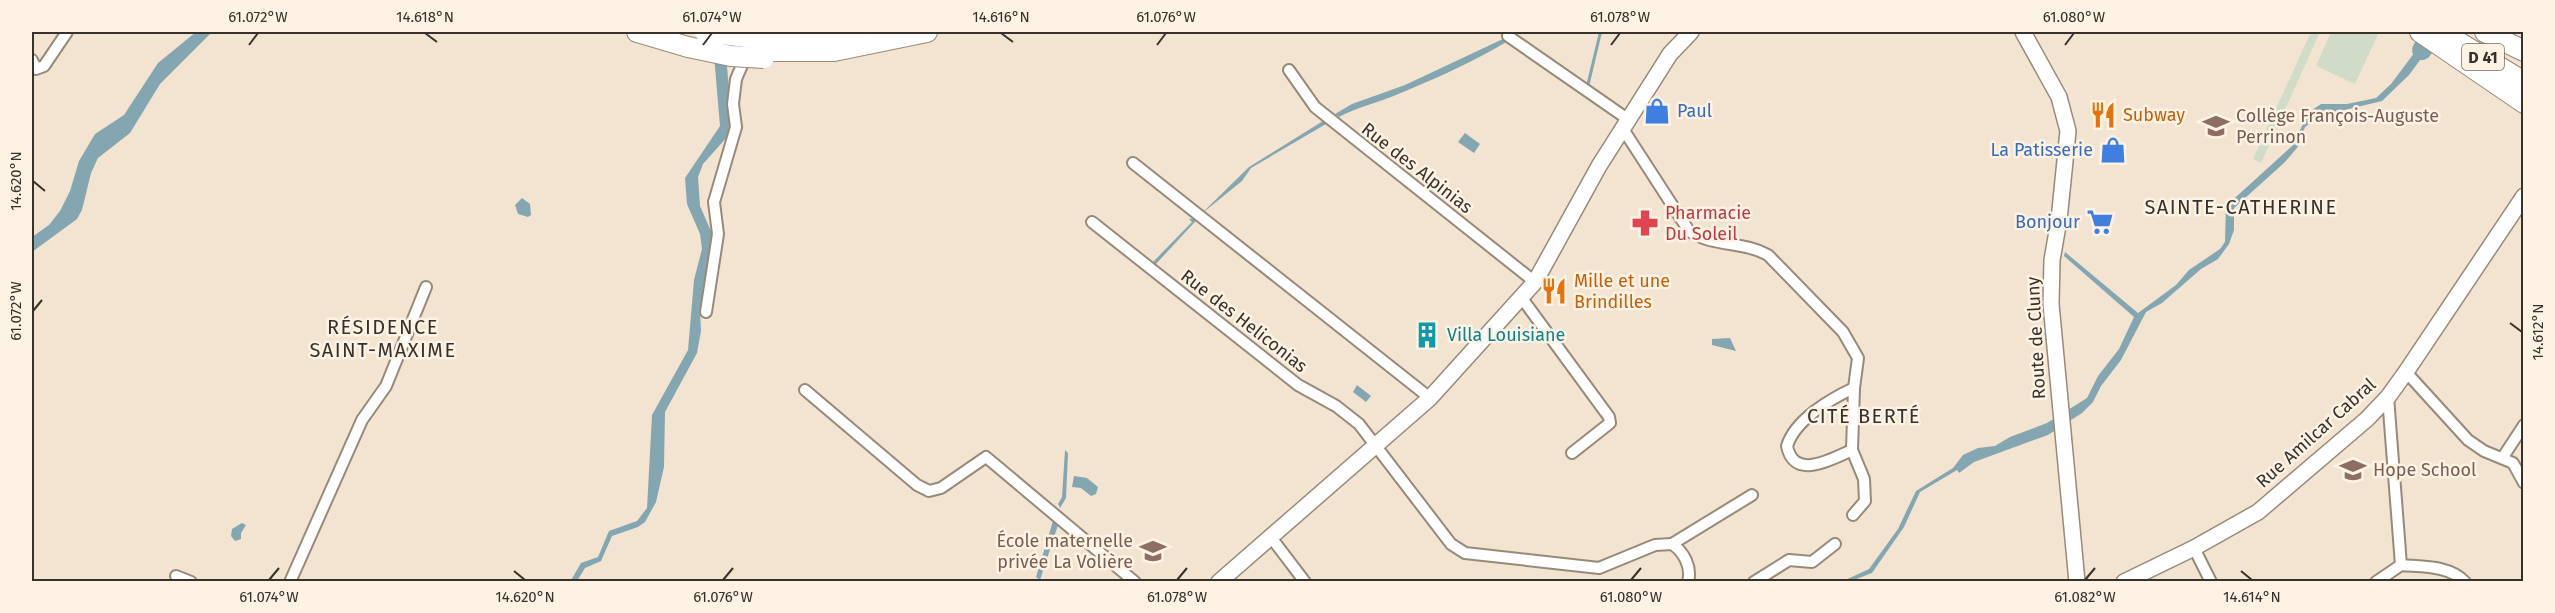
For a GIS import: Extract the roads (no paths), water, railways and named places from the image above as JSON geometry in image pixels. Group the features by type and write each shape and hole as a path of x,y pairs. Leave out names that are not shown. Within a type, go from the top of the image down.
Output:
{"highway":[{"path":"638,32 695,40 762,42 834,51 927,32"},
{"path":"666,32 695,40"},
{"path":"762,42 857,32"},
{"path":"2420,32 2523,103"},
{"name":"D 41","path":"2442,32 2523,82"},
{"name":"D 41","path":"2466,32 2523,67"},
{"path":"2485,32 2523,51"}],"street":[{"path":"32,60 36,69 44,66 68,32"},
{"path":"1219,582 1430,398 1535,282 1570,216 1670,54 1691,32"},
{"name":"Route de Cluny","path":"2023,32 2055,90 2068,130 2051,293 2077,582"},
{"path":"1508,36 1626,125 1689,231 1703,240 1755,248 1768,255 1843,332 1858,358 1854,388 1852,450 1864,479 1865,501 1853,515"},
{"path":"706,312 718,234 714,202 736,127 733,104 736,79 743,63"},
{"name":"Rue des Alpinias","path":"1288,70 1322,113 1535,282"},
{"path":"1133,163 1430,398"},
{"name":"Rue Amilcar Cabral","path":"2124,582 2194,548 2258,512 2333,449 2388,397 2523,196"},
{"name":"Rue des Heliconias","path":"1092,222 1298,385 1336,406 1359,424 1444,536 1451,544 1465,552 1577,568 1599,568 1654,545 1672,544"},
{"path":"290,582 362,420 386,386 426,287"},
{"path":"1521,297 1609,417 1610,423 1572,453"},
{"path":"2406,372 2468,440 2484,451 2513,460"},
{"path":"1852,450 1810,466 1800,465 1794,461 1787,446 1790,438 1807,418 1841,394 1854,388"},
{"path":"804,390 916,485 929,491 941,488 986,457 1136,582"},
{"path":"2388,397 2401,565"},
{"path":"2523,425 2513,460 2523,483"},
{"path":"1688,582 1689,568 1679,549 1672,544 1752,495"},
{"path":"1270,536 1305,582"},
{"path":"1754,582 1790,560 1812,562 1835,544"},
{"path":"2194,548 2211,582"},
{"path":"2376,582 2401,565 2440,569 2458,574 2465,582"},
{"path":"176,576 191,582"}],"water":[{"path":"196,32 212,32 160,84 130,133 98,158 77,219 32,252 32,237 49,225 60,211 70,191 79,161 95,134 124,115 158,63"},
{"path":"712,32 724,32 732,124 728,136 703,164 698,177 700,206 714,238 700,310 701,331 697,353 665,412 664,467 656,502 645,522 638,527 612,536 601,561 585,568 577,581 570,582 581,563 598,557 609,531 637,521 647,508 652,415 688,350 694,280 702,249 700,234 687,204 685,178 720,126"},
{"path":"1599,32 1602,32 1589,87 1586,86"},
{"path":"1505,38 1508,41 1436,78 1339,117 1335,114 1352,104 1405,85"},
{"path":"2418,48 2426,52 2409,75 2382,101 2320,116 2305,127 2297,148 2285,162 2234,208 2234,230 2229,244 2218,259 2201,269 2162,303 2146,312 2121,360 2101,386 2093,402 2082,413 2048,435 1974,462 1959,473 1957,470 1920,492 1904,527 1872,573 1851,581 1841,582 1869,569 1898,529 1916,491 1953,468 1963,455 1978,448 1995,446 2010,437 2047,423 2087,398 2098,376 2119,349 2134,317 2064,256 2065,252 2138,313 2176,285 2189,270 2220,249 2225,242 2226,206 2292,146 2309,112 2321,104 2347,104 2376,98 2391,84"},
{"path":"1323,121 1326,124 1251,168 1242,181 1205,211 1155,265 1152,263 1192,222 1189,219 1197,218 1249,167"},
{"path":"1465,133 1480,144 1474,153 1458,142"},
{"path":"522,198 530,204 531,215 528,217 518,214 515,205"},
{"path":"1730,338 1736,351 1712,345 1712,339"},
{"path":"1357,385 1371,396 1366,402 1353,392"},
{"path":"1065,450 1068,453 1066,498 1060,508 1058,504 1062,497"},
{"path":"1074,476 1087,478 1098,487 1096,494 1091,496 1081,488 1072,487"},
{"path":"1053,521 1058,525 1040,580 1036,577"},
{"path":"242,523 246,525 241,533 241,539 235,541 231,536 232,529"}],"waterway":[{"path":"2422,50 2427,42"}],"place":[{"name":"Paul","path":"1657,111"},
{"name":"Subway","path":"2103,115"},
{"name":"Collège François-Auguste Perrinon","path":"2216,126"},
{"name":"La Patisserie","path":"2113,150"},
{"name":"Bonjour","path":"2100,222"},
{"name":"Pharmacie Du Soleil","path":"1645,223"},
{"name":"Mille et une Brindilles","path":"1554,291"},
{"name":"Villa Louisiane","path":"1427,335"},
{"name":"Hope School","path":"2353,470"},
{"name":"École maternelle privée La Volière","path":"1153,551"}],"district":[{"name":"SAINTE-CATHERINE","path":"2241,207"},
{"name":"RÉSIDENCE SAINT-MAXIME","path":"383,338"},
{"name":"CITÉ BERTÉ","path":"1864,416"}]}
